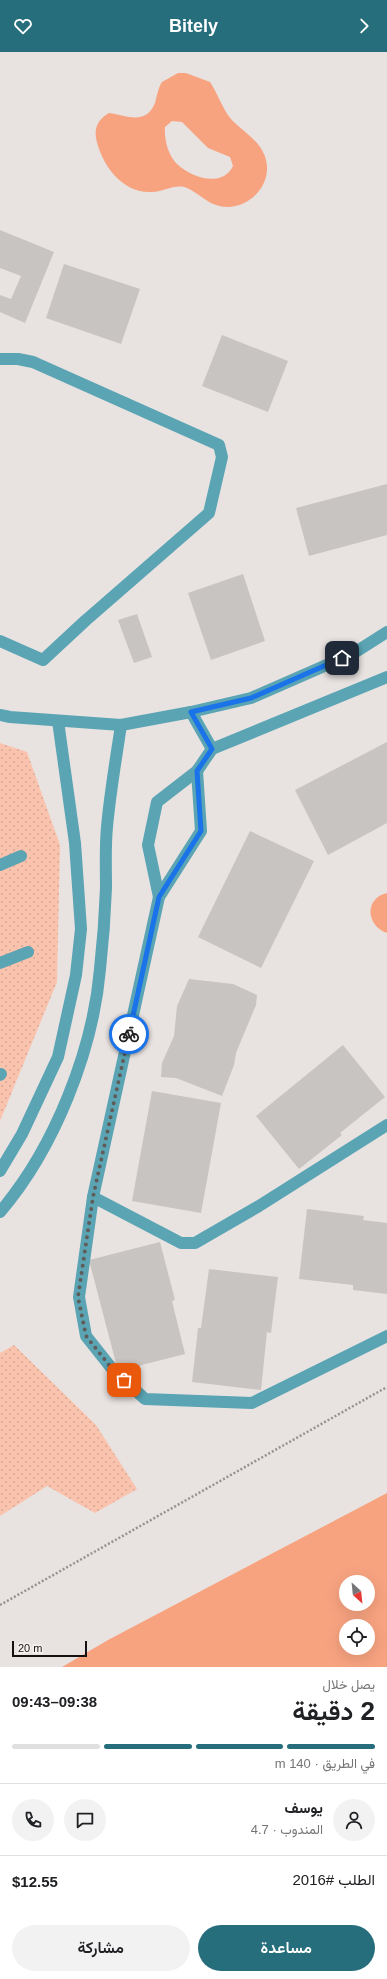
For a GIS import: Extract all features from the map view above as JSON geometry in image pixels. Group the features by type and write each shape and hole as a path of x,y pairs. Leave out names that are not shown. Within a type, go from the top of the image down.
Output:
{"street":[{"path":"0,358 33,362 219,445 222,457 209,513 85,620 43,660 0,641"},
{"path":"5,716 121,725 191,712 251,698 354,653 387,632"},
{"path":"159,897 148,845 157,802 197,771 212,749 387,677"},
{"path":"191,712 212,749"},
{"path":"0,1171 22,1134 58,1057 76,975 81,929 75,843 58,721"},
{"path":"0,1212 14,1196 44,1146 79,1065 90,1031 96,1004 100,969 106,888 106,829 121,725"},
{"path":"197,771 201,831 159,897 93,1197 78,1297 86,1336 113,1370 145,1399 252,1403 387,1336"},
{"path":"0,865 21,856"},
{"path":"0,963 28,952"},
{"path":"93,1197 182,1242 195,1243 259,1206 387,1125"}],"path":[{"path":"0,1605 387,1387"}],"shaded area":[{"path":"178,73 186,73 210,82 231,119 260,147 267,163 267,174 264,184 250,200 241,205 230,207 215,205 191,190 183,187 174,187 156,192 141,191 122,183 108,167 96,138 98,123 109,113 130,117 142,117 147,114 155,103 162,82","holes":["172,121 182,122 208,148 230,157 233,166 228,173 222,177 214,179 198,177 177,164 167,147 165,127"]},
{"path":"0,743 27,752 60,845 57,982 0,1121"},
{"path":"387,893 387,933 375,924 370,912 374,900"},
{"path":"14,1345 96,1425 137,1489 95,1513 47,1486 0,1516 0,1353"},
{"path":"387,1493 387,1667 62,1667 108,1640"}],"building":[{"path":"0,230 54,252 25,323 0,312 0,295 11,299 21,276 0,268"},
{"path":"64,264 140,289 121,344 46,318"},
{"path":"222,335 288,361 268,412 202,386"},
{"path":"387,484 387,535 309,556 296,508"},
{"path":"243,574 265,641 211,660 188,593"},
{"path":"137,614 152,657 134,663 118,620"},
{"path":"387,742 387,823 328,855 295,790"},
{"path":"250,831 314,861 261,968 198,937"},
{"path":"189,979 233,984 257,995 256,1005 236,1053 234,1065 222,1096 176,1078 161,1077 162,1063 174,1036 177,1006"},
{"path":"343,1045 385,1097 340,1133 342,1135 299,1169 256,1116"},
{"path":"152,1091 221,1103 201,1213 132,1201"},
{"path":"307,1209 364,1216 363,1220 387,1223 387,1294 353,1290 353,1285 299,1279"},
{"path":"160,1242 175,1300 172,1301 185,1354 118,1371 89,1260"},
{"path":"209,1269 278,1277 271,1333 267,1332 261,1390 192,1382 198,1328 201,1328"}],"way so far":[{"path":"124,1380 113,1370 86,1336 78,1297 93,1197 129,1034"}],"route":[{"path":"129,1034 159,897 201,831 197,771 212,749 191,712 251,698 342,658"}]}
